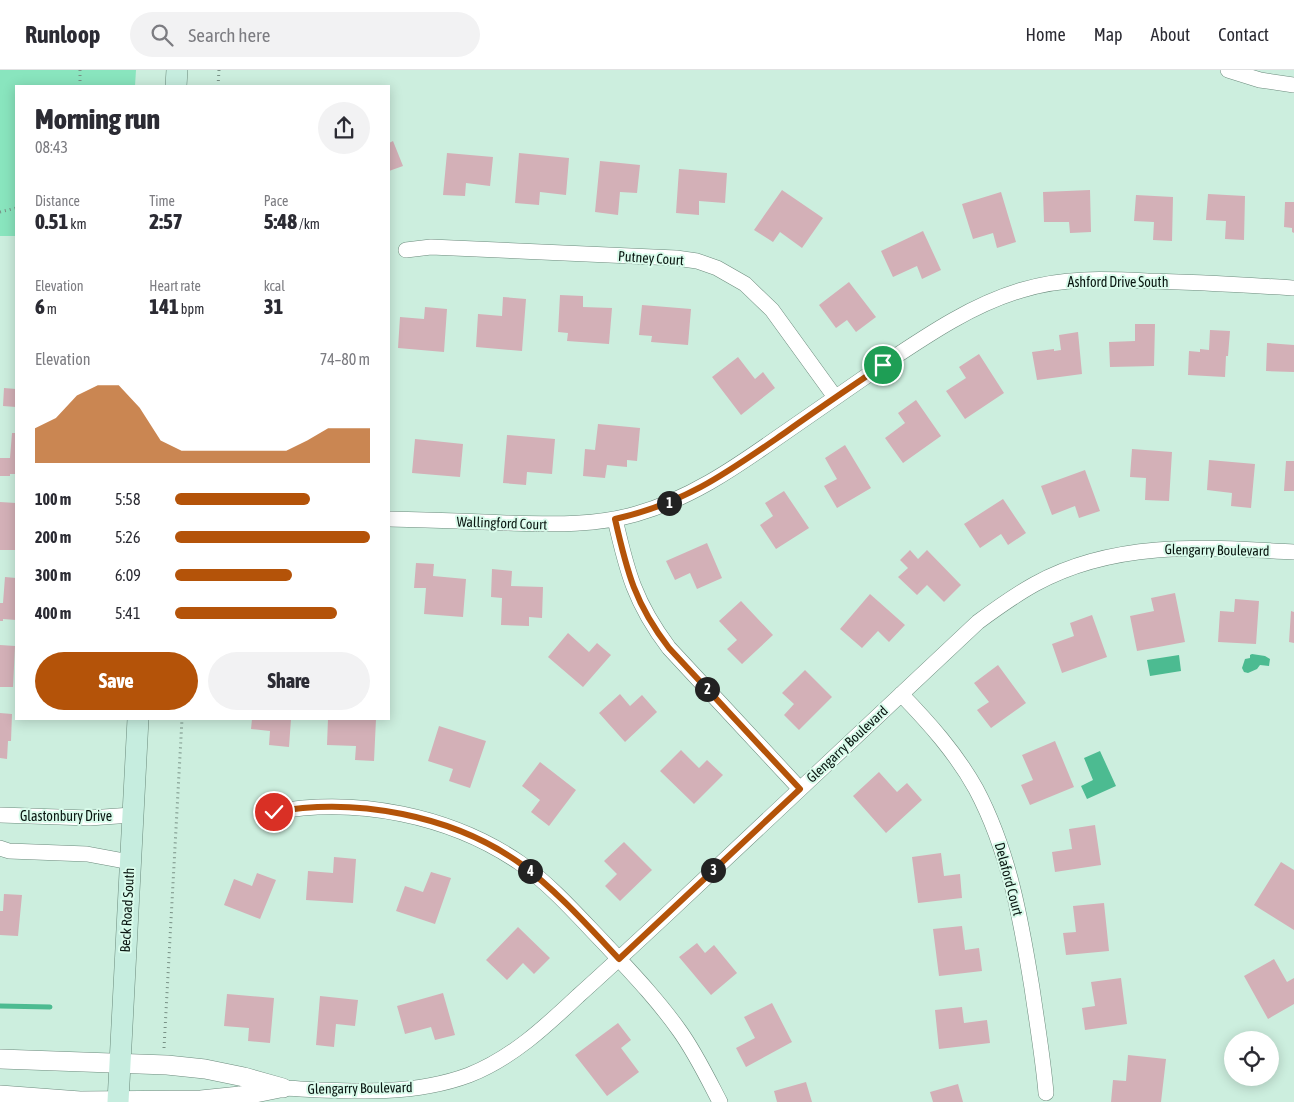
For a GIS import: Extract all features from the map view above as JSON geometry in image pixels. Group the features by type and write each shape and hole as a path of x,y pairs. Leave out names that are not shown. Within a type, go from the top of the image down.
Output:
{"main road":[{"path":"176,85 177,70"},
{"name":"Beck Road South","path":"118,1102 138,720"}],"street":[{"path":"1228,70 1260,80 1294,85"},
{"name":"Putney Court","path":"406,250 430,247 676,258 697,261 717,268 745,284 764,301 835,397"},
{"name":"Ashford Drive South","path":"615,519 660,506 705,486 734,469 835,397 947,323 995,299 1024,289 1046,284 1092,279 1294,288"},
{"name":"Wallingford Court","path":"390,519 557,524 589,523 615,519"},
{"path":"615,519 631,583 642,608 655,630 669,648 800,789"},
{"name":"Glengarry Boulevard","path":"0,1059 167,1065 205,1069 283,1088 344,1091 406,1090 436,1085 470,1075 502,1059 531,1040 978,622 1010,599 1036,583 1080,565 1116,555 1160,549 1204,547 1294,552"},
{"name":"Delaford Court","path":"901,694 932,726 958,760 976,789 994,829 1013,889 1025,943 1044,1067 1046,1093"},
{"path":"274,812 302,807 375,809 417,817 449,827 486,843 520,863 571,909 652,996 679,1029 700,1062 720,1102"},
{"name":"Glastonbury Drive","path":"0,814 89,818 132,815"},
{"path":"0,848 9,851 88,854 130,862"},
{"name":"Glengarry Boulevard","path":"0,1095 118,1102 201,1100 240,1096 283,1088"}],"path":[{"path":"80,70 80,85"},
{"path":"218,85 219,70"},
{"path":"0,212 15,208"},
{"path":"166,1053 164,1048 166,998 182,720"}],"shaded area":[{"path":"0,70 136,70 135,85 15,85 15,236 0,236"},
{"path":"1252,654 1265,656 1270,659 1269,666 1260,665 1257,669 1248,673 1244,672 1242,668 1245,659 1250,658"},
{"path":"1179,655 1181,671 1150,676 1147,660"},
{"path":"1100,751 1116,786 1087,799 1081,786 1093,780 1084,758"}],"building":[{"path":"393,141 403,166 390,171 390,142"},
{"path":"447,153 493,157 490,186 466,183 465,196 443,195"},
{"path":"519,153 569,158 566,195 540,192 539,205 515,203"},
{"path":"600,161 640,165 637,193 620,192 618,215 595,212"},
{"path":"679,169 727,173 725,203 699,201 699,215 676,213"},
{"path":"782,190 823,218 802,248 780,232 773,242 754,230"},
{"path":"1090,190 1091,232 1070,233 1069,222 1044,222 1043,192"},
{"path":"1001,192 1016,242 997,248 993,233 973,239 962,204"},
{"path":"1208,194 1245,196 1244,240 1225,239 1226,221 1206,220"},
{"path":"1136,195 1173,197 1172,241 1153,240 1154,222 1134,221"},
{"path":"1285,202 1294,202 1294,233 1292,228 1284,227"},
{"path":"923,231 941,270 922,279 917,266 893,277 881,251"},
{"path":"849,282 876,317 856,332 847,320 836,328 819,305"},
{"path":"560,295 583,296 583,307 612,308 609,344 567,341 568,333 558,332"},
{"path":"503,297 526,299 522,351 476,347 478,314 502,316"},
{"path":"642,305 691,309 688,345 651,342 652,336 639,335"},
{"path":"425,307 447,309 444,352 398,348 400,317 424,319"},
{"path":"1135,324 1155,324 1154,366 1110,367 1109,342 1135,341"},
{"path":"1210,330 1230,331 1225,377 1188,375 1189,351 1200,352 1200,349 1209,350"},
{"path":"1078,332 1082,374 1037,380 1032,352 1061,350 1059,335"},
{"path":"1267,343 1294,345 1294,372 1266,371"},
{"path":"979,354 1004,393 965,419 946,391 966,378 959,367"},
{"path":"738,357 755,379 763,372 775,388 741,415 712,377"},
{"path":"4,388 15,389 15,407 3,406"},
{"path":"916,400 941,436 903,463 885,438 905,423 898,413"},
{"path":"598,424 640,428 637,461 627,460 627,467 607,465 605,478 583,476 585,449 595,450"},
{"path":"12,433 15,433 15,474 0,476 0,458 10,458"},
{"path":"507,435 555,439 552,474 527,472 526,485 503,483"},
{"path":"415,439 463,444 460,477 412,473"},
{"path":"845,445 871,488 837,508 824,486 837,479 825,458"},
{"path":"1132,449 1172,452 1169,501 1145,500 1146,478 1130,477"},
{"path":"1209,460 1255,464 1251,508 1231,506 1232,493 1207,490"},
{"path":"1286,461 1294,461 1294,491 1284,491"},
{"path":"1085,470 1100,511 1079,518 1075,506 1052,515 1041,486"},
{"path":"784,491 809,528 776,549 760,525 773,516 765,503"},
{"path":"1003,499 1026,533 1008,545 1001,534 980,548 964,524"},
{"path":"0,502 15,503 15,550 0,550"},
{"path":"707,543 722,578 697,589 690,573 675,580 666,561"},
{"path":"910,550 918,559 927,550 961,585 944,602 927,585 917,595 898,577 908,568 900,560"},
{"path":"416,563 434,564 433,576 466,579 463,617 424,614 426,588 414,588"},
{"path":"492,569 512,571 511,586 543,587 542,618 529,617 529,626 501,625 502,598 491,597"},
{"path":"5,577 15,578 15,620 3,619 3,621 0,621 0,603 3,603"},
{"path":"1175,593 1185,642 1137,651 1130,616 1154,611 1151,598"},
{"path":"870,594 905,625 889,642 878,631 862,648 840,629"},
{"path":"1235,599 1259,601 1256,644 1218,642 1220,611 1234,612"},
{"path":"741,601 773,635 742,664 727,649 737,640 719,621"},
{"path":"1291,611 1294,612 1294,643 1289,642"},
{"path":"1092,615 1107,657 1062,673 1052,644 1074,636 1070,623"},
{"path":"568,633 589,652 597,643 611,655 583,687 548,657"},
{"path":"0,645 15,646 13,687 0,687"},
{"path":"998,665 1026,703 991,728 977,710 989,702 974,683"},
{"path":"805,670 832,697 799,730 784,715 794,704 782,693"},
{"path":"620,694 630,706 642,695 657,712 625,742 599,713"},
{"path":"0,713 12,714 11,741 8,741 7,759 0,758"},
{"path":"252,720 291,720 289,747 269,745 270,731 251,729"},
{"path":"328,720 376,720 374,761 355,760 356,746 327,745"},
{"path":"439,726 486,741 470,788 449,781 453,769 428,761"},
{"path":"1055,741 1074,787 1030,805 1021,785 1033,780 1022,755"},
{"path":"681,750 699,768 707,760 723,775 694,804 660,771"},
{"path":"540,762 576,790 549,826 531,812 540,800 522,786"},
{"path":"879,772 897,792 907,783 922,800 886,833 853,796"},
{"path":"1095,825 1101,865 1055,872 1052,852 1072,849 1069,829"},
{"path":"624,842 652,870 620,901 605,886 617,874 604,861"},
{"path":"941,853 944,876 960,874 962,898 918,903 912,857"},
{"path":"334,857 356,859 353,903 306,900 308,871 333,873"},
{"path":"1281,862 1294,870 1294,930 1254,905"},
{"path":"431,872 451,878 435,924 396,911 405,886 423,892"},
{"path":"257,873 276,880 260,919 224,905 234,879 252,886"},
{"path":"4,894 22,895 18,936 0,935 0,911 3,911"},
{"path":"1104,903 1109,951 1066,955 1063,933 1076,932 1073,906"},
{"path":"962,926 965,950 979,948 982,971 939,976 933,929"},
{"path":"518,927 550,958 534,974 523,963 507,980 486,960"},
{"path":"697,943 705,953 714,945 737,973 711,995 679,957"},
{"path":"1274,959 1287,982 1294,978 1294,1004 1268,1019 1244,976"},
{"path":"1121,978 1127,1024 1085,1030 1082,1008 1095,1006 1091,982"},
{"path":"443,993 455,1035 435,1040 431,1027 405,1034 397,1006"},
{"path":"227,994 274,998 270,1043 248,1041 249,1028 224,1026"},
{"path":"320,996 358,1000 355,1026 336,1024 334,1047 316,1045"},
{"path":"772,1003 792,1042 746,1067 736,1048 755,1038 744,1017"},
{"path":"962,1007 964,1023 987,1020 990,1043 939,1049 935,1010"},
{"path":"618,1023 631,1040 621,1048 639,1072 607,1096 575,1055"},
{"path":"1128,1055 1166,1059 1161,1102 1111,1102 1113,1080 1126,1081"},
{"path":"806,1082 812,1102 777,1102 774,1091"},
{"path":"958,1084 963,1102 933,1102 930,1092"}],"waterway":[{"path":"0,1006 50,1007"}],"route":[{"path":"274,812 302,807 375,809 417,817 449,827 486,843 520,863 571,909 619,959 800,789 669,648 655,630 642,608 631,583 615,519 660,506 705,486 734,469 883,365"}]}
